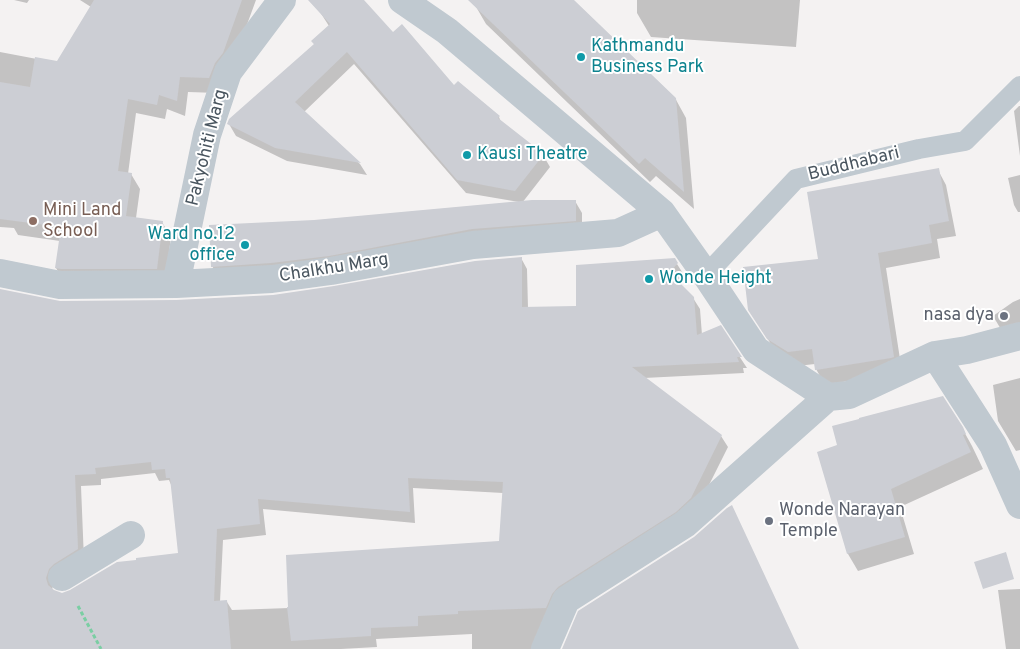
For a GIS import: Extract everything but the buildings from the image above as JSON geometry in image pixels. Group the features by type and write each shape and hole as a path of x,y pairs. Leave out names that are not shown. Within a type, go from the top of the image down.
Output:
{"street":[{"name":"Pakyohiti Marg","path":"176,284 207,135 228,72 282,0"},
{"path":"402,0 447,31 662,213 756,350 828,397"},
{"name":"Chalkhu Marg","path":"0,273 60,285 176,284 272,279 331,271 473,245 618,233 662,213"},
{"path":"545,649 566,600 685,524 828,397 850,395 935,355 967,350 1020,336"},
{"path":"935,355 992,445 1020,505"},
{"path":"62,577 131,535"}],"lane":[{"name":"Buddhabari","path":"706,275 796,179 919,149 965,141 1020,86"}],"path":[{"path":"62,577 102,649"}],"place":[{"name":"Kathmandu Business Park","path":"581,57"},
{"name":"Kausi Theatre","path":"467,155"},
{"name":"Mini Land School","path":"33,221"},
{"name":"Ward no.12 office","path":"245,245"},
{"name":"Wonde Height","path":"649,279"},
{"name":"nasa dya","path":"1004,316"},
{"name":"Wonde Narayan Temple","path":"769,521"}]}
